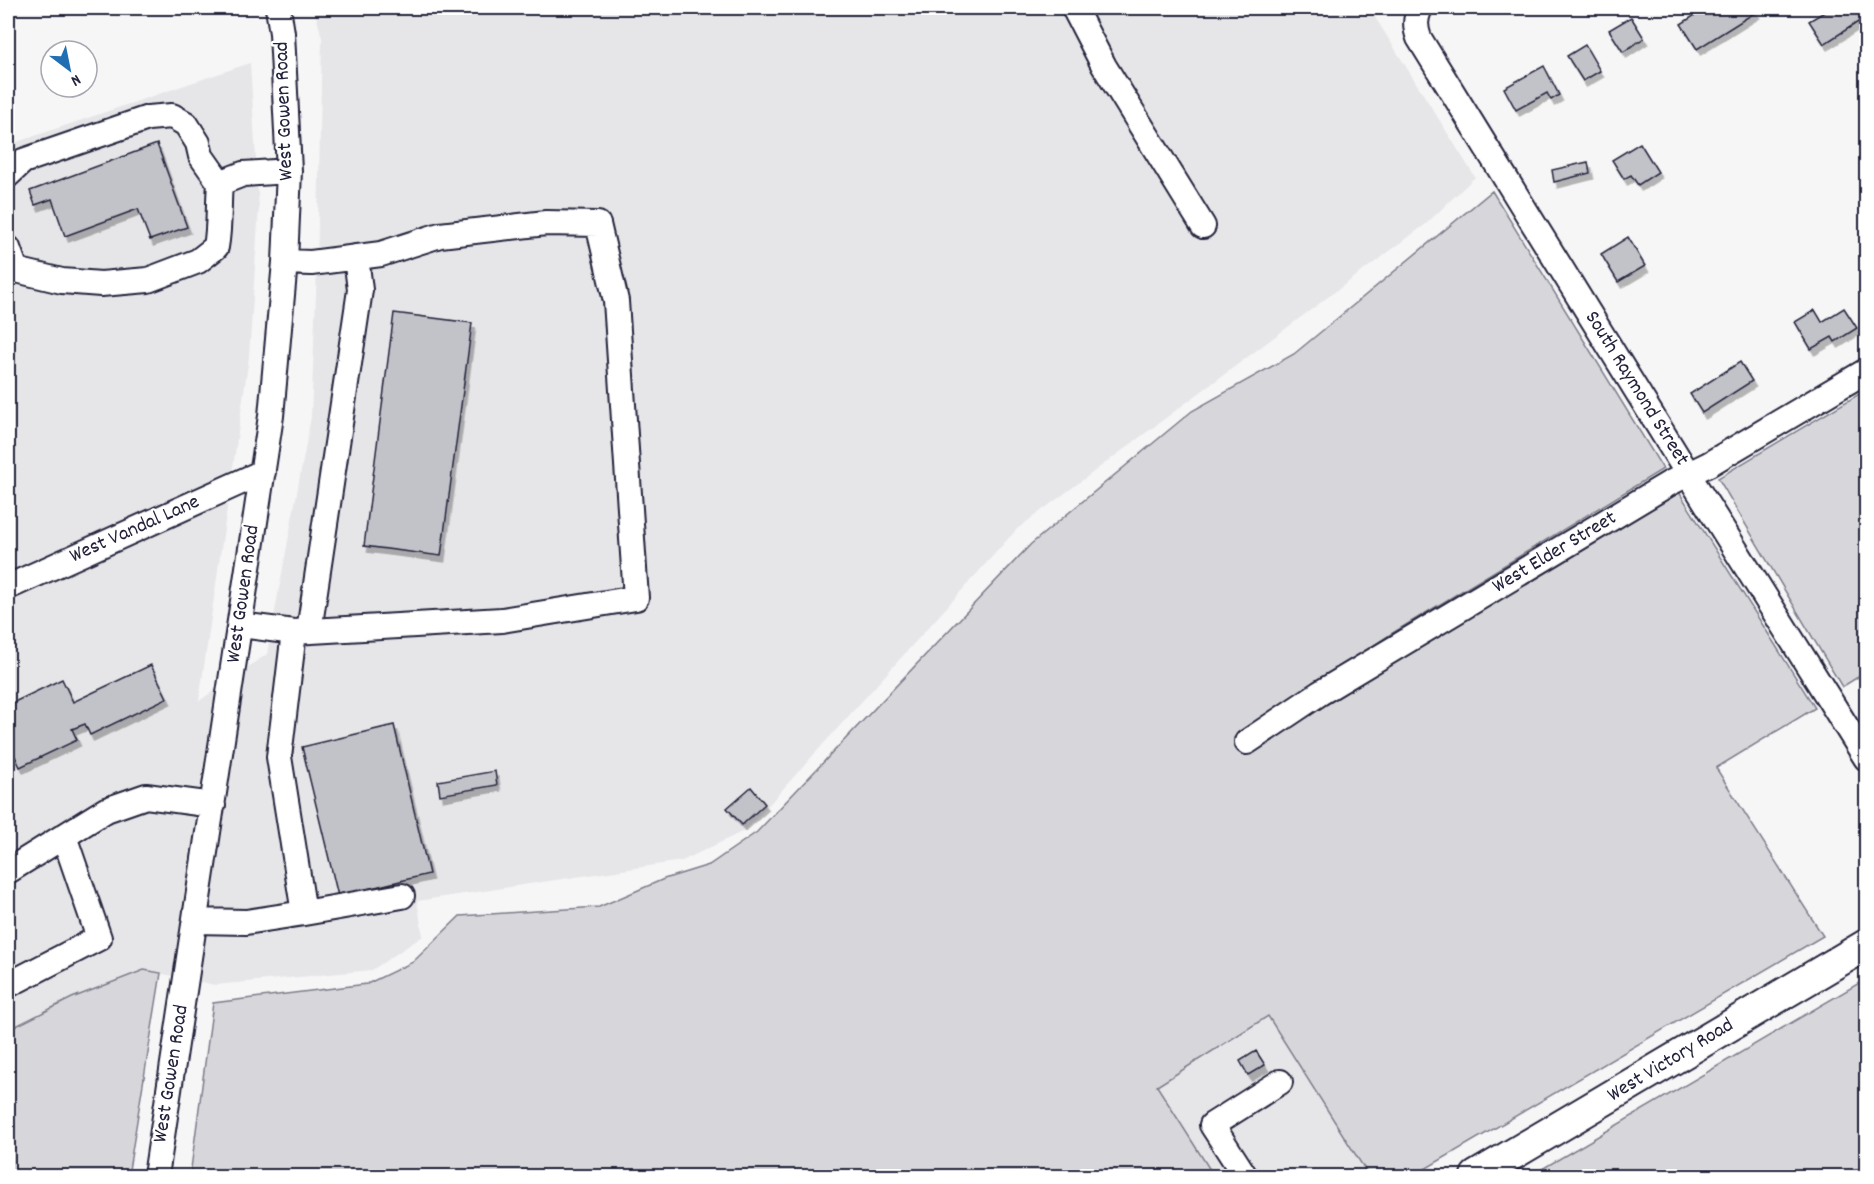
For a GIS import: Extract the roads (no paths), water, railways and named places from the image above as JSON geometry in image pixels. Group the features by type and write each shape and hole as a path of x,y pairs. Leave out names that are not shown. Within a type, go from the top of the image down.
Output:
{"main road":[{"name":"West Victory Road","path":"1488,1174 1866,945"}],"street":[{"name":"West Gowen Road","path":"156,1176 271,416 285,262 289,171 282,33 278,8"},
{"path":"1074,8 1104,66 1203,226"},
{"name":"South Raymond Street","path":"1418,12 1416,29 1419,38 1866,758"},
{"path":"8,175 23,161 148,118 172,116 186,124 198,142 201,156 220,183 218,204 220,225 216,247 198,261 148,280 101,284 62,281 16,270 8,248"},
{"path":"220,183 243,174 289,171"},
{"path":"240,625 302,631 502,620 636,598 616,301 598,224 546,223 440,235 381,254 311,262 285,262"},
{"path":"304,913 279,757 360,290 356,257"},
{"name":"West Elder Street","path":"1247,742 1320,693 1670,483 1866,371"},
{"name":"West Vandal Lane","path":"8,587 262,472"},
{"path":"8,871 106,810 146,796 213,805"},
{"path":"8,985 99,938 64,836"},
{"path":"195,921 246,922 402,896"},
{"path":"1245,1176 1212,1125 1280,1082"}]}
